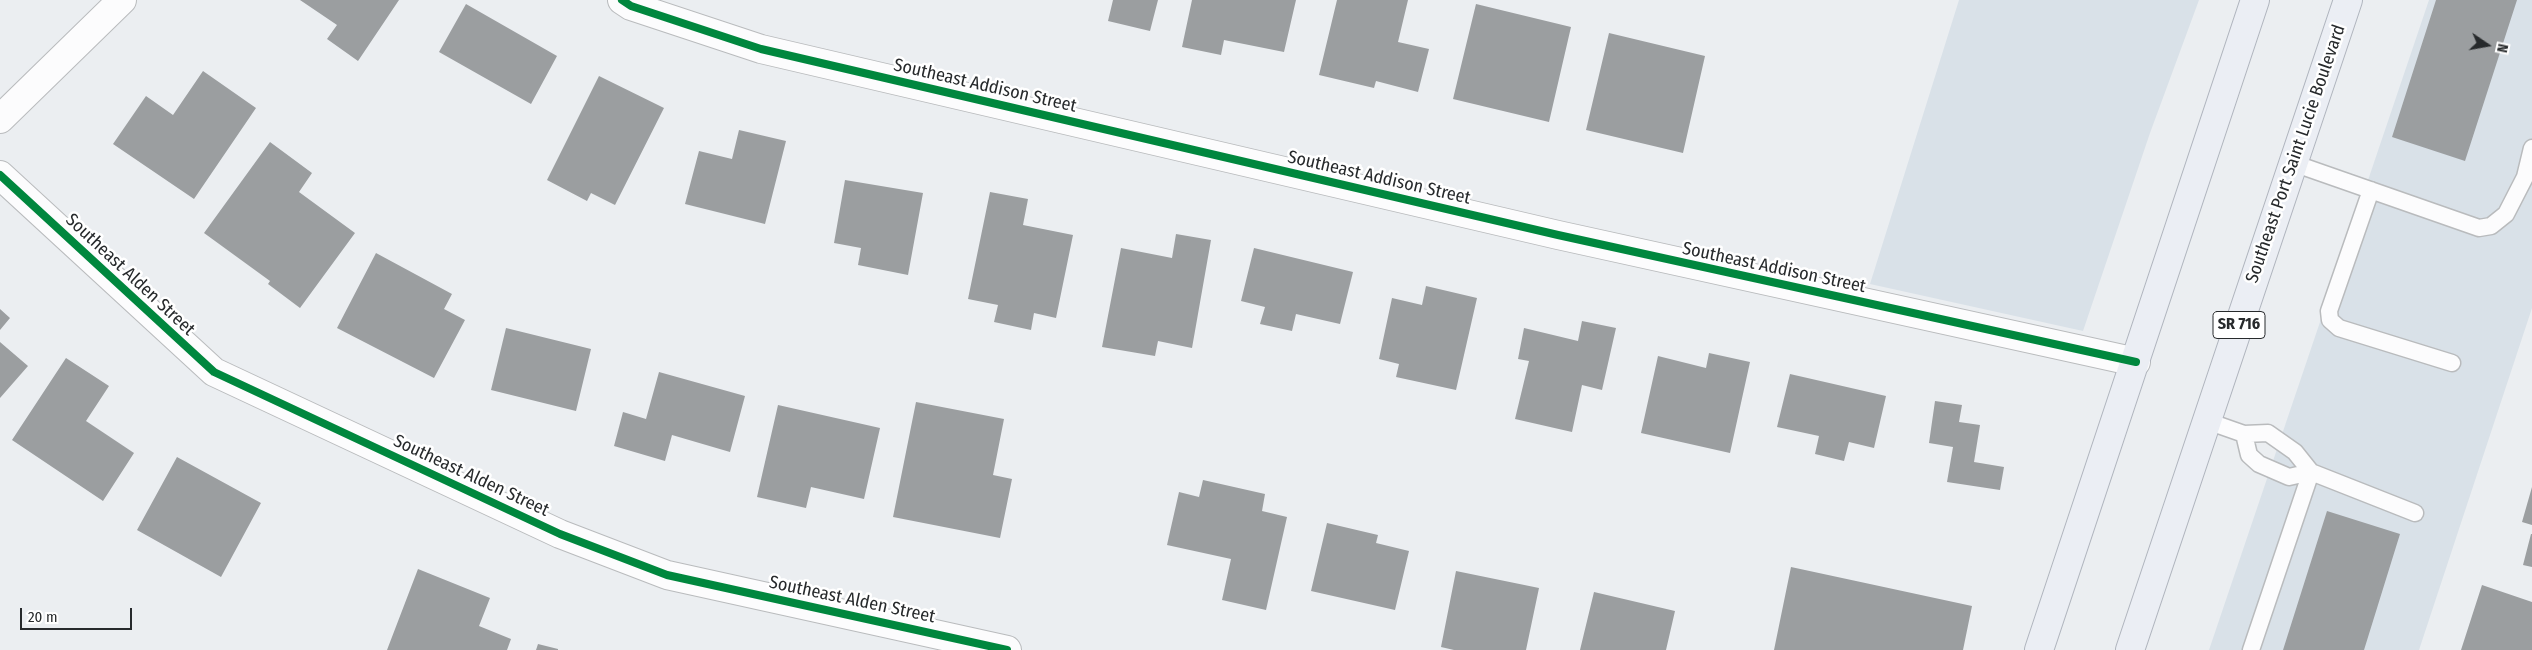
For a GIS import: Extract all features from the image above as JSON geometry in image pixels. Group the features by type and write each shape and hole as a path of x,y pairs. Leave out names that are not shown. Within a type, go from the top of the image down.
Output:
{"main road":[{"path":"2039,650 2255,0"},
{"name":"Southeast Port Saint Lucie Boulevard","path":"2130,650 2348,0"}],"street":[{"path":"0,119 122,0"},
{"name":"Southeast Addison Street","path":"622,0 631,6 770,51 1567,238 2136,362"},
{"name":"Southeast Alden Street","path":"0,175 214,372 560,534 667,575 1008,650"}],"lane":[{"path":"2293,163 2479,228 2491,226 2506,214 2515,200 2525,177 2532,148"},
{"path":"2371,190 2329,311 2330,320 2339,328 2452,363"},
{"path":"2207,421 2244,434 2268,433 2294,452 2311,472 2415,513"},
{"path":"2244,434 2249,455 2260,464 2289,477 2311,472"},
{"path":"2251,650 2311,472"}],"shaded area":[{"path":"1959,0 2199,0 2150,133 2083,331 1870,284"},
{"path":"2429,0 2532,0 2532,308 2419,650 2209,650"}],"building":[{"path":"300,0 399,0 358,61 327,39 337,25"},
{"path":"1113,0 1158,0 1150,31 1108,21"},
{"path":"1192,0 1296,0 1284,52 1224,40 1221,55 1182,47"},
{"path":"1337,0 1408,0 1398,42 1429,49 1418,92 1376,81 1374,88 1319,75"},
{"path":"2436,0 2517,0 2465,161 2392,137"},
{"path":"466,4 557,56 531,104 439,52"},
{"path":"1476,4 1571,27 1549,122 1453,99"},
{"path":"1609,33 1705,56 1683,153 1586,130"},
{"path":"203,71 256,108 194,199 113,144 146,96 173,115"},
{"path":"599,76 664,108 615,205 591,193 587,201 547,180"},
{"path":"739,130 786,141 765,224 685,204 699,151 732,159"},
{"path":"270,142 312,173 299,192 355,233 300,308 268,284 270,281 204,233"},
{"path":"845,180 923,193 908,275 858,265 861,248 834,243"},
{"path":"990,192 1028,199 1023,225 1073,235 1056,318 1034,313 1031,330 994,322 998,305 968,299"},
{"path":"1176,234 1211,240 1192,348 1158,341 1155,356 1102,347 1121,248 1172,258"},
{"path":"1254,248 1353,272 1340,324 1296,314 1292,331 1260,324 1265,307 1241,301"},
{"path":"376,253 452,294 444,309 465,320 434,378 337,328"},
{"path":"1426,286 1477,298 1456,390 1396,377 1399,364 1379,359 1392,298 1422,305"},
{"path":"0,309 10,318 0,330"},
{"path":"1582,321 1616,328 1602,390 1582,385 1572,432 1515,419 1529,361 1518,359 1524,328 1578,341"},
{"path":"506,328 591,349 576,411 491,390"},
{"path":"0,342 28,366 0,398"},
{"path":"1709,353 1750,362 1730,453 1641,433 1658,356 1706,368"},
{"path":"66,358 109,386 86,421 134,453 103,501 12,440"},
{"path":"659,372 745,396 730,452 672,435 665,461 614,446 623,412 646,419"},
{"path":"1790,374 1886,396 1874,448 1849,442 1844,461 1815,454 1819,436 1777,427"},
{"path":"1935,401 1962,405 1959,422 1980,425 1974,462 2004,467 2000,490 1947,482 1953,447 1929,443"},
{"path":"916,402 1004,419 993,475 1012,479 1000,538 893,517"},
{"path":"778,405 880,428 864,499 811,487 806,508 757,497"},
{"path":"177,457 261,503 221,577 137,530"},
{"path":"1203,480 1265,494 1262,511 1287,517 1266,610 1222,600 1231,559 1167,545 1179,492 1199,497"},
{"path":"2532,487 2532,525 2522,522"},
{"path":"2327,511 2400,534 2364,650 2283,650"},
{"path":"1327,523 1378,535 1376,543 1409,551 1395,610 1311,591"},
{"path":"2532,534 2532,567 2523,565"},
{"path":"1791,567 1972,606 1963,650 1774,650"},
{"path":"418,569 490,598 479,626 511,639 507,650 387,650"},
{"path":"1456,571 1539,588 1526,650 1454,650 1441,647"},
{"path":"2482,585 2532,602 2532,650 2461,650"},
{"path":"1594,592 1675,611 1666,650 1580,650"},
{"path":"538,644 558,649 558,650 536,650"}],"cycle path":[{"path":"622,0 631,6 761,49 1558,235 2136,362"},
{"path":"0,175 214,372 560,534 667,575 1007,650"}]}
